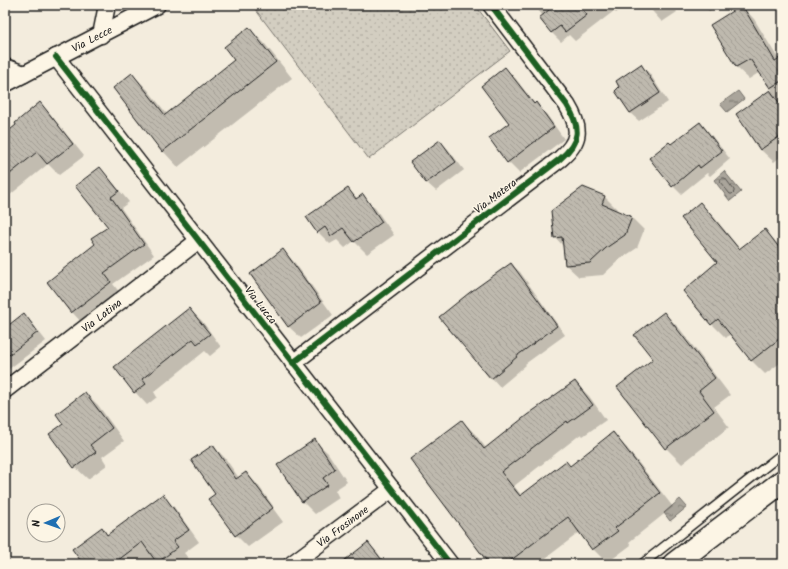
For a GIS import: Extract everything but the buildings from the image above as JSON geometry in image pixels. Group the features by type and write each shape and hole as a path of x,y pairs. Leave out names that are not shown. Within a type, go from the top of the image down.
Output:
{"street":[{"path":"101,34 108,5"},
{"name":"Via Lecce","path":"5,84 157,5"},
{"name":"Via Matera","path":"293,363 560,159 571,148 577,135 576,123 571,112 491,5"},
{"name":"Via Lucca","path":"56,57 450,564"},
{"path":"5,68 24,74"},
{"name":"Via Latina","path":"5,390 199,240"},
{"path":"674,564 783,481"},
{"name":"Via Frosinone","path":"292,564 392,489"}],"lane":[{"path":"642,564 783,453"}],"shaded area":[{"path":"252,5 475,5 510,51 369,159"}],"water":[{"path":"738,91 744,99 727,112 720,104"},
{"path":"724,171 741,192 730,201 714,180"},
{"path":"680,499 687,507 670,521 664,513"}],"cycle path":[{"path":"293,363 560,159 572,146 577,134 572,113 491,5"},
{"path":"56,57 450,564"}]}
